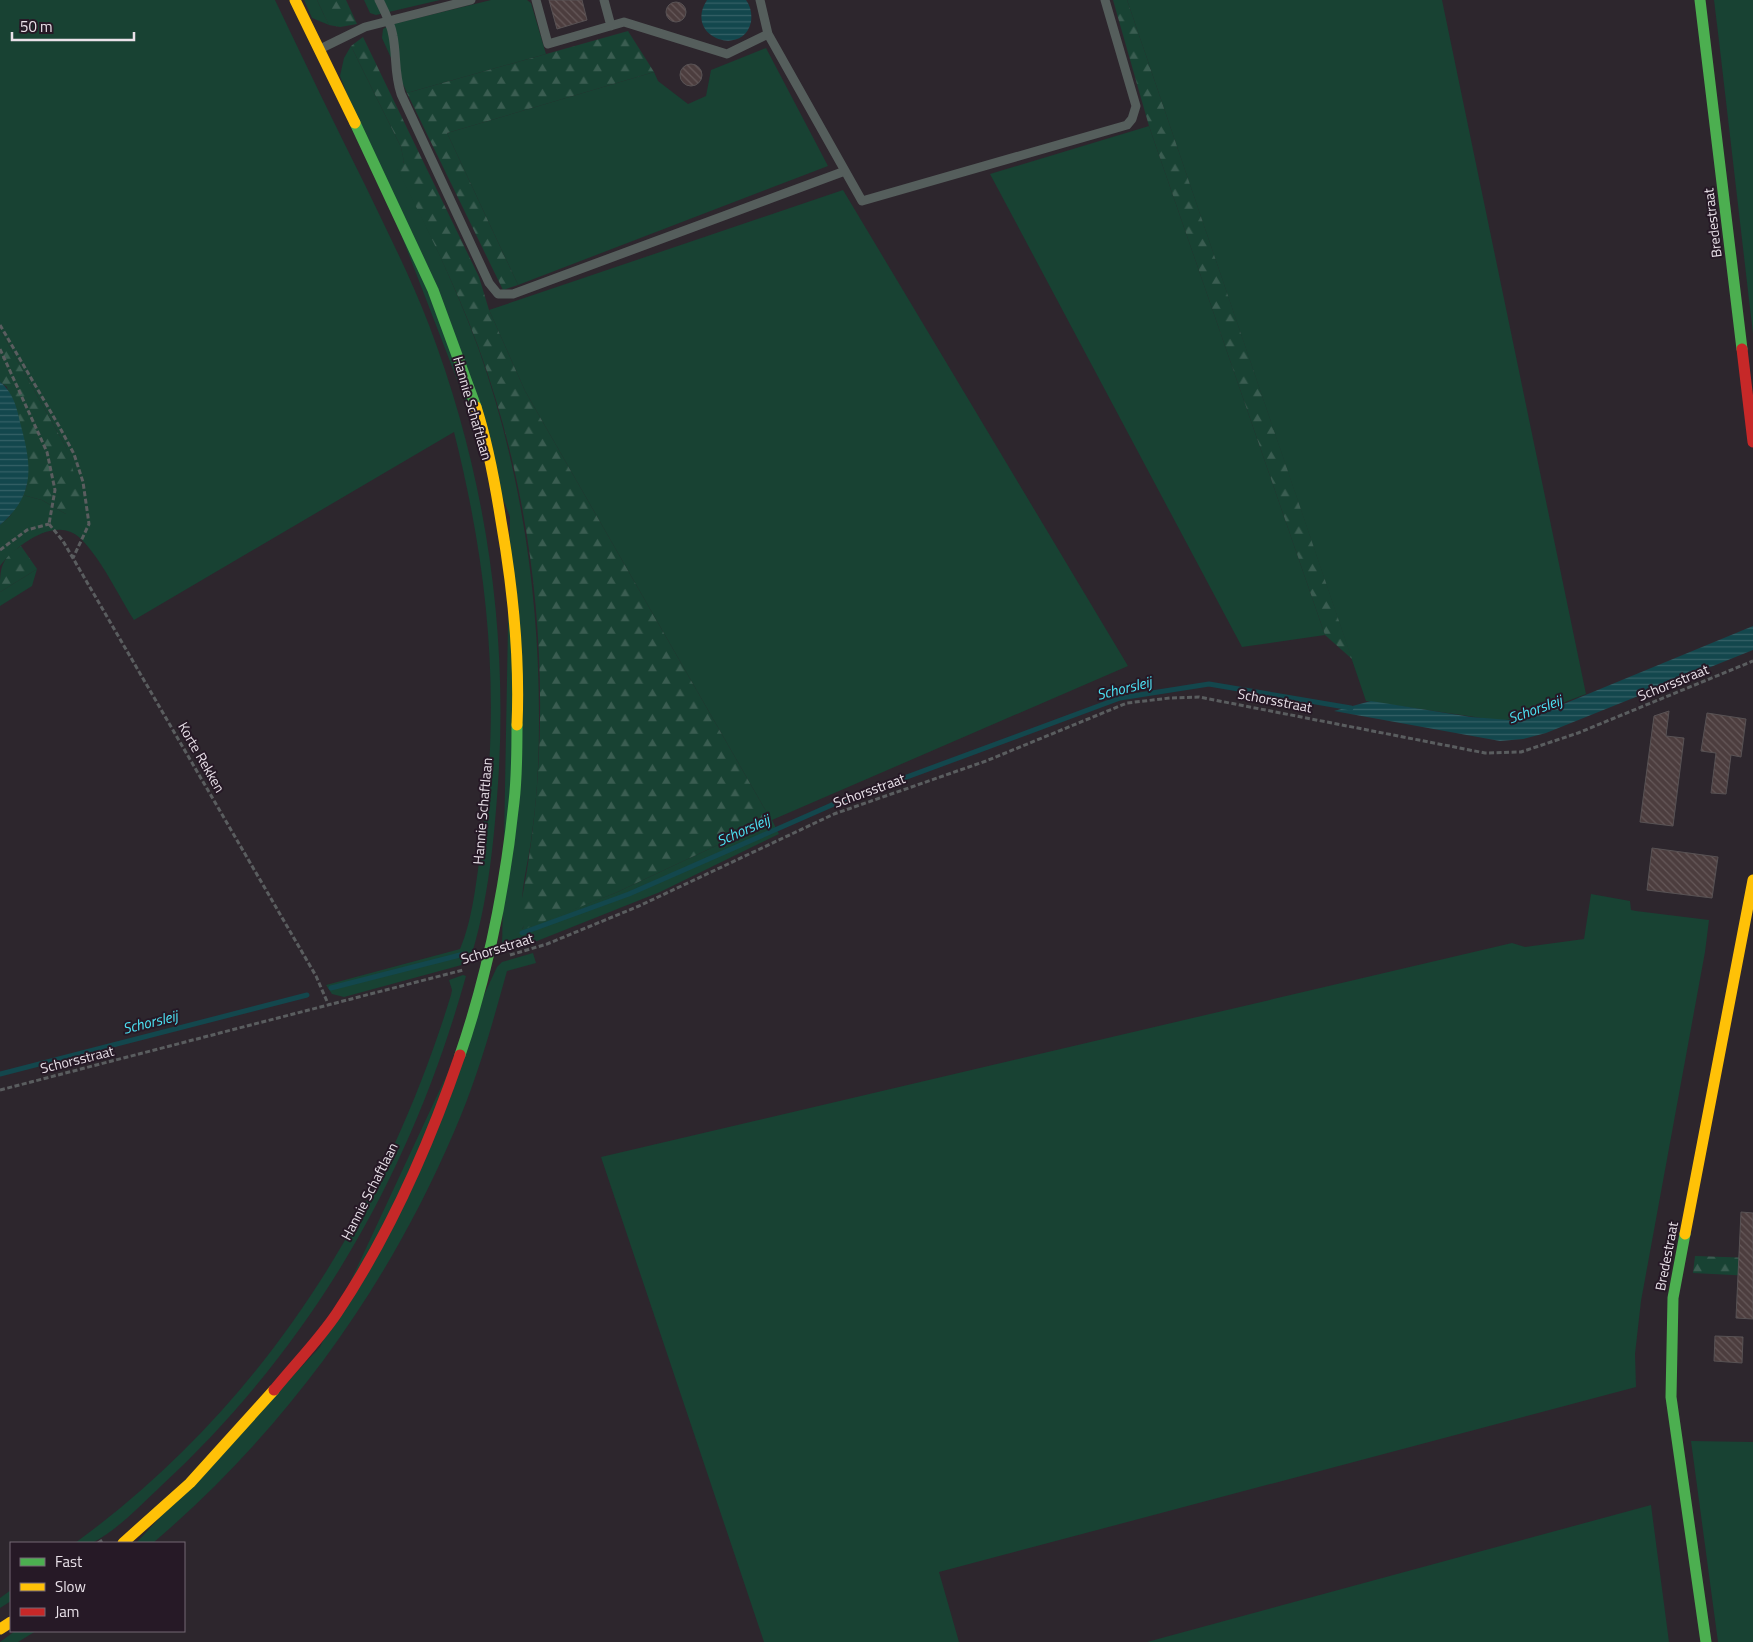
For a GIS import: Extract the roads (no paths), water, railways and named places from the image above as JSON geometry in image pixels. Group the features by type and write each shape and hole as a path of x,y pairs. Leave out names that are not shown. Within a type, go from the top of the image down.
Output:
{"main road":[{"name":"Hannie Schaftlaan","path":"125,1542 163,1511 225,1447 336,1314 402,1200 441,1110 472,1025 488,961 511,850 517,775 518,706 512,590 493,472 474,404 443,313 410,236 295,0"},
{"name":"Bredestraat","path":"1700,0 1753,442"},
{"name":"Bredestraat","path":"1706,1642 1672,1397 1673,1298 1753,880"}],"lane":[{"path":"379,0 390,21 394,37 396,77 401,94 489,283 498,294 514,294 845,171"},
{"path":"318,50 365,27 471,0"},
{"path":"536,0 548,44 624,22 726,54 768,34"},
{"path":"604,0 611,26"},
{"path":"760,0 768,34 862,201 1126,125 1132,120 1136,106 1105,0"}],"water":[{"path":"707,0 746,0 750,8 751,22 746,33 737,39 727,41 708,33 703,24 702,13"},
{"path":"0,382 9,391 16,408 25,441 28,480 20,503 0,525"},
{"path":"1753,626 1753,650 1546,733 1523,739 1500,741 1334,711 1371,701 1471,717 1510,720 1554,708"}],"waterway":[{"name":"Schorsleij","path":"522,933 629,894 834,804 1120,698 1209,684 1351,708"},
{"name":"Schorsleij","path":"331,988 464,954"},
{"name":"Schorsleij","path":"0,1074 307,995"}]}
